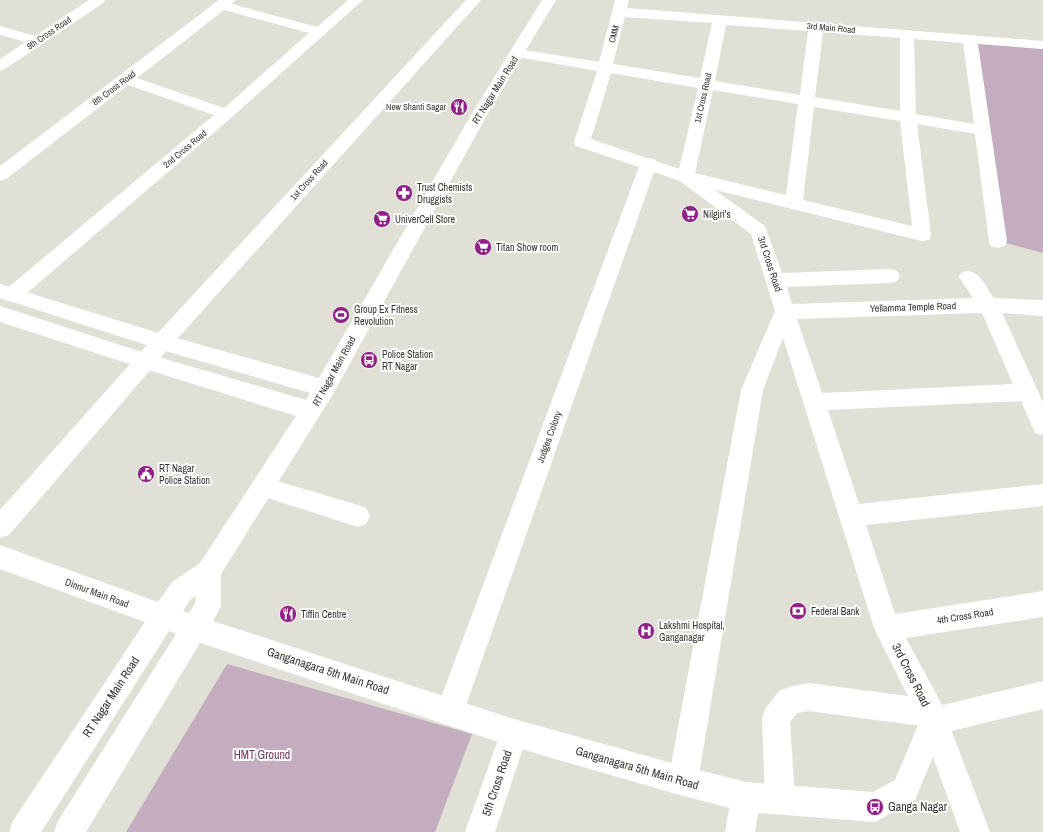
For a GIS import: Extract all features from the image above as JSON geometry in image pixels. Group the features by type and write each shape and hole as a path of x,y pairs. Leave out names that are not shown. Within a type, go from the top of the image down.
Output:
{"street":[{"name":"2nd Cross Road","path":"6,293 226,114 356,0"},
{"name":"1st Cross Road","path":"0,527 162,342 474,0"},
{"name":"RT Nagar Main Road","path":"24,832 181,591 209,571 311,411 479,115 549,0"},
{"name":"9th Cross Road","path":"0,66 92,1"},
{"path":"225,3 320,32"},
{"name":"8th Cross Road","path":"0,175 225,3"},
{"name":"3rd Main Road","path":"621,6 720,20 1043,45"},
{"name":"CMM","path":"605,68 621,6"},
{"name":"1st Cross Road","path":"686,177 720,20"},
{"path":"794,204 816,27"},
{"path":"0,30 37,41"},
{"path":"686,177 922,235 908,118 907,34"},
{"path":"970,39 998,241"},
{"path":"518,53 982,130"},
{"name":"3rd Cross Road","path":"605,68 582,142 649,163 686,177 759,231 886,628 932,717 975,832"},
{"path":"126,79 226,114"},
{"name":"Judges Colony","path":"450,711 649,163"},
{"path":"775,280 890,276"},
{"path":"969,277 988,305 1030,385 1043,426"},
{"path":"6,293 162,342 324,388"},
{"name":"Yellamma Temple Road","path":"784,312 988,305 1043,308"},
{"path":"682,781 752,390 784,312"},
{"path":"0,314 145,361 311,411"},
{"path":"814,402 1030,385"},
{"path":"263,487 358,516"},
{"path":"851,516 1043,495"},
{"name":"Dinnur Main Road","path":"0,557 195,628"},
{"path":"69,832 208,606 209,571"},
{"name":"4th Cross Road","path":"886,628 1043,604"},
{"name":"Ganganagara 5th Main Road","path":"195,628 514,733 682,781 746,797 875,807 905,790 932,717"},
{"path":"780,799 776,718 789,701 808,697 932,717 1043,695"},
{"name":"5th Cross Road","path":"480,832 514,733"},
{"path":"740,832 746,797"}],"green space":[{"path":"975,42 1043,49 1043,253 998,241"},
{"name":"HMT Ground","path":"227,664 472,734 435,832 126,832"}],"place":[{"name":"New Shanti Sagar","path":"459,107"},
{"name":"Trust Chemists Druggists","path":"404,193"},
{"name":"Nilgiri's","path":"690,214"},
{"name":"UniverCell Store","path":"382,219"},
{"name":"Titan Show room","path":"483,247"},
{"name":"Group Ex Fitness Revolution","path":"341,315"},
{"name":"Police Station RT Nagar","path":"369,360"},
{"name":"RT Nagar Police Station","path":"146,474"},
{"name":"Federal Bank","path":"798,611"},
{"name":"Tiffin Centre","path":"288,614"},
{"name":"Lakshmi Hospital, Ganganagar","path":"646,631"},
{"name":"Ganga Nagar","path":"875,807"}]}
